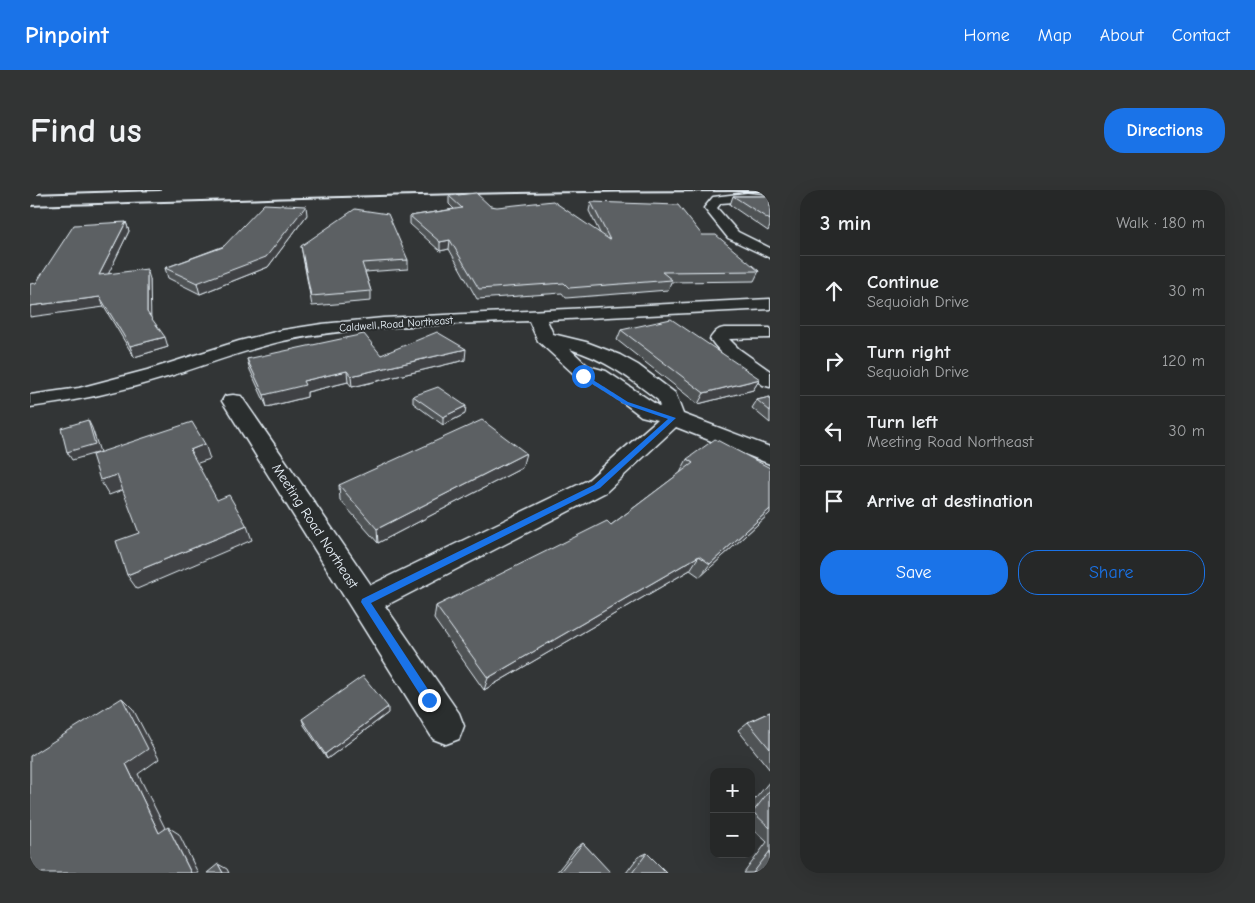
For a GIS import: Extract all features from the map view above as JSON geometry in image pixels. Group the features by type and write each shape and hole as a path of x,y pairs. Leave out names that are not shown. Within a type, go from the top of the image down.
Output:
{"street":[{"path":"770,199 747,197 718,200 710,208 748,247 770,259"},
{"path":"738,238 770,254"},
{"path":"738,238 737,252 745,258"},
{"name":"Caldwell Road Northeast","path":"30,401 80,394 158,373 246,345 322,329 383,323 770,304"},
{"path":"536,316 545,337 582,370 598,376 661,415 770,456"},
{"path":"770,333 724,333 719,339 732,353 770,381"},
{"path":"365,602 597,486 661,415 668,397 631,369 596,353 545,337"},
{"name":"Meeting Road Northeast","path":"234,401 446,726"}],"building":[{"path":"476,193 490,206 497,207 553,201 610,240 591,202 678,205 702,235 716,235 759,271 662,272 672,280 569,288 564,283 479,289 450,240 440,242 410,216 462,208 449,196"},
{"path":"733,196 770,196 770,220"},
{"path":"264,204 306,206 266,257 197,283 165,268 223,247"},
{"path":"355,209 388,214 408,260 362,263 371,291 311,296 301,246"},
{"path":"126,222 99,275 147,269 147,312 165,337 130,346 100,297 30,306 30,284 36,283 74,225"},
{"path":"671,319 760,379 704,393 621,330"},
{"path":"437,332 466,349 351,376 347,371 303,381 305,385 264,395 247,359 364,334 381,355"},
{"path":"438,387 466,406 443,417 413,396"},
{"path":"770,397 770,411 757,400"},
{"path":"88,420 95,444 67,452 61,428"},
{"path":"482,420 526,453 377,529 339,485"},
{"path":"192,422 205,444 190,450 217,500 229,495 247,526 127,575 116,541 139,533 117,475 100,480 92,455"},
{"path":"715,439 770,468 770,509 710,564 699,556 488,678 436,606 607,521 611,525 693,463 687,459"},
{"path":"363,676 388,707 325,754 302,719"},
{"path":"122,698 148,749 126,764 159,833 168,827 191,873 30,873 30,756"},
{"path":"770,712 770,749 748,722"},
{"path":"770,790 770,828 755,814 755,809"},
{"path":"583,843 610,872 610,873 559,873"},
{"path":"770,851 770,873 753,873"},
{"path":"647,853 667,873 632,873"},
{"path":"218,864 223,873 207,873"}],"railway":[{"path":"30,194 160,190"},
{"path":"30,206 492,193 770,191"}],"route":[{"path":"429,700 365,602 597,486 673,418 626,403 583,376"}]}
